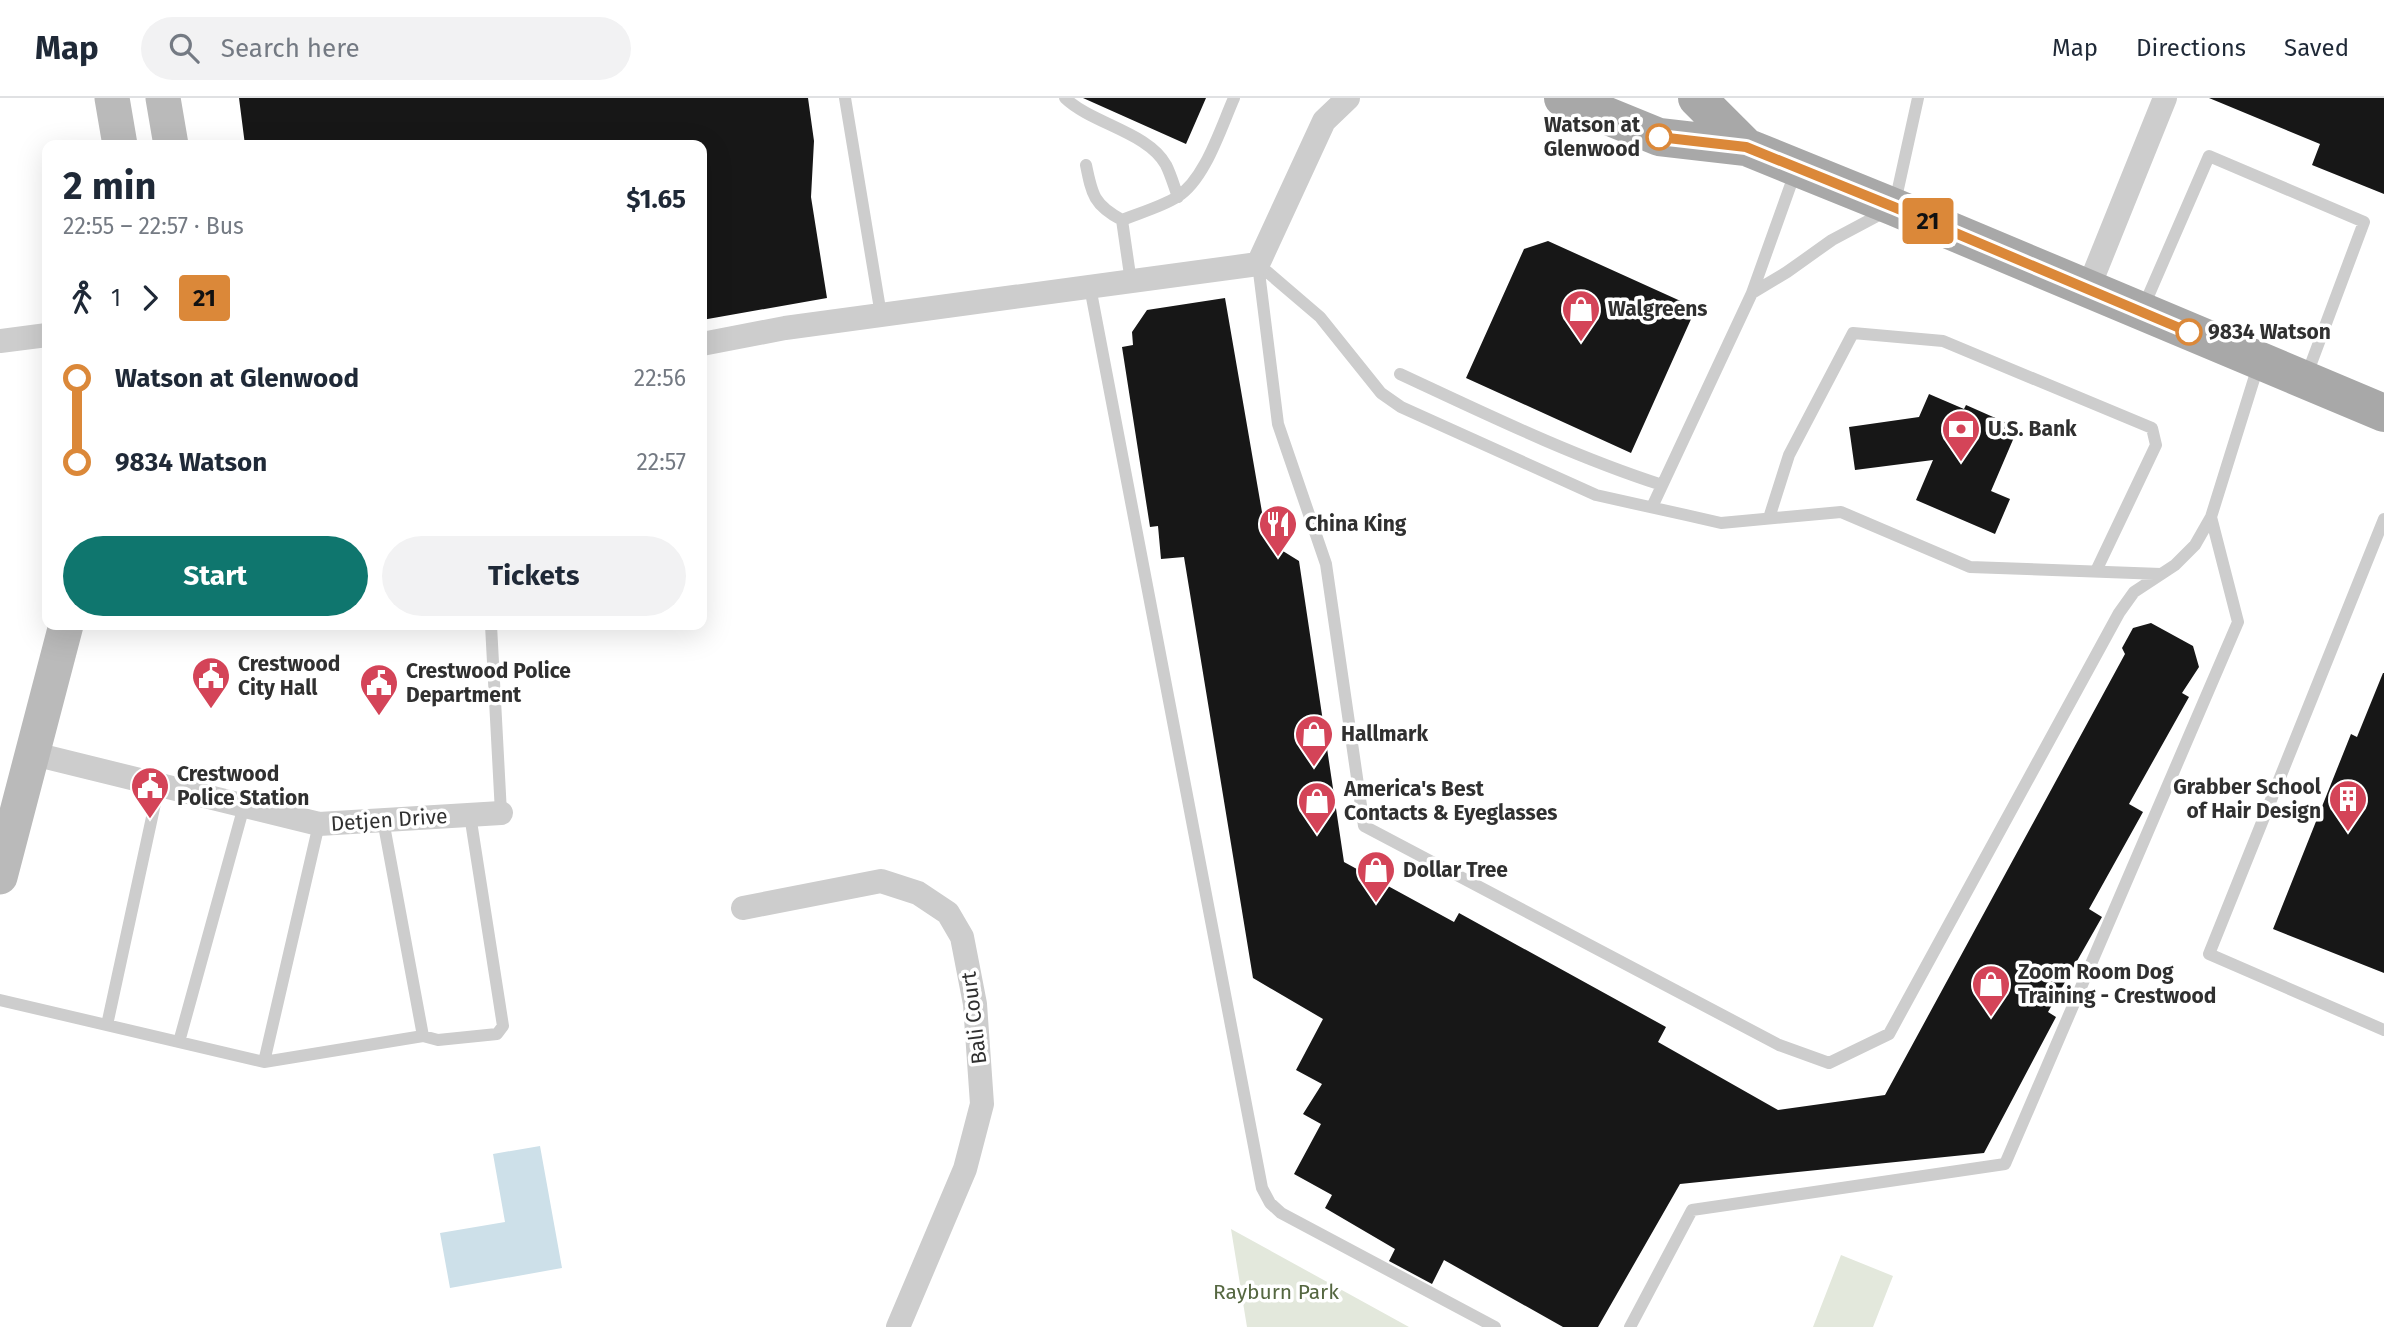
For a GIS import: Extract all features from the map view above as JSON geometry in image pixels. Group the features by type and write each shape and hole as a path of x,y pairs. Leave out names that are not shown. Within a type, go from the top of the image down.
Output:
{"main road":[{"path":"112,98 119,140"},
{"path":"163,98 170,140"},
{"path":"1563,98 1659,137 1746,147 2384,414"},
{"path":"1704,100 1746,147"},
{"path":"0,877 65,630"}],"street":[{"path":"707,343 785,328 1258,264 1324,110 1349,98"},
{"path":"2088,289 2165,98"},
{"path":"0,341 42,335"},
{"name":"Detjen Drive","path":"34,754 319,824 501,813"},
{"name":"Bali Court","path":"743,908 881,881 918,893 948,914 962,937 975,1004 982,1104 965,1169 898,1327"}],"lane":[{"path":"845,98 881,315"},
{"path":"1065,98 1090,115 1141,140 1165,163 1178,197"},
{"path":"1122,220 1178,197 1192,183 1210,153 1234,98"},
{"path":"1752,293 1832,240 1894,207 1918,98"},
{"path":"2141,312 2209,156 2364,222 2305,380"},
{"path":"1086,165 1092,194 1107,212 1122,220"},
{"path":"1652,507 1752,293 1797,167"},
{"path":"1122,220 1131,282"},
{"path":"1258,264 1320,317 1381,393 1401,407 1596,495 1721,523 1841,512 1970,567 2161,574"},
{"path":"1258,264 1278,424 1326,564 1364,826 1779,1045 1829,1063 1889,1034 2119,612 2134,592 2175,565 2195,545 2211,517 2260,362"},
{"path":"1090,287 1262,1188 1270,1203 1282,1213 1495,1327"},
{"path":"1769,519 1789,456 1853,334 1943,341 2152,428 2155,445 2096,571"},
{"path":"1400,374 1560,446 1624,473 1662,485"},
{"path":"1630,1327 1692,1210 2005,1164 2238,622 2211,517"},
{"path":"2384,519 2209,954 2384,1030"},
{"path":"491,630 501,813"},
{"path":"107,1025 159,785"},
{"path":"179,1042 244,806"},
{"path":"0,1000 264,1062 423,1036 438,1040 497,1034 503,1026 470,815"},
{"path":"383,820 423,1036"},
{"path":"264,1062 319,824"}],"green space":[{"name":"Rayburn Park","path":"1231,1229 1409,1327 1247,1327"},
{"path":"1841,1255 1893,1276 1873,1327 1813,1327"}],"shaded area":[{"path":"540,1146 562,1268 450,1288 440,1233 505,1222 493,1154"}],"building":[{"path":"239,98 808,98 814,141 811,197 827,298 707,319 707,140 244,140"},
{"path":"1083,98 1206,98 1186,144"},
{"path":"2209,98 2384,98 2384,194 2312,165 2320,144"},
{"name":"Walgreens","path":"1548,241 1696,308 1631,453 1466,378 1524,249"},
{"path":"1225,298 1267,541 1299,561 1344,862 1454,922 1459,913 1666,1027 1658,1042 1778,1110 1885,1095 2125,654 2122,648 2133,628 2151,623 2193,646 2199,667 2182,693 2189,697 2129,804 2143,812 2089,909 2102,917 2048,1012 2056,1017 1984,1153 1680,1184 1598,1327 1563,1327 1444,1260 1432,1284 1389,1261 1395,1249 1325,1208 1332,1195 1294,1174 1321,1124 1303,1114 1322,1084 1296,1070 1323,1019 1253,978 1184,557 1161,559 1158,526 1150,527 1122,347 1133,345 1132,332 1147,310"},
{"name":"U.S. Bank","path":"1929,394 1964,409 1966,405 2018,428 1991,491 2010,499 1995,534 1916,500 1933,460 1855,470 1849,427 1919,417"},
{"name":"Grabber School of Hair Design","path":"2383,673 2384,973 2273,929 2351,734 2357,737"}],"bus line":[{"name":"21","path":"1659,137 1746,147 2189,332"}],"place":[{"name":"Watson at Glenwood","path":"1659,137"},
{"name":"9834 Watson","path":"2189,332"},
{"name":"Walgreens","path":"1581,343"},
{"name":"U.S. Bank","path":"1961,463"},
{"name":"China King","path":"1278,558"},
{"name":"Crestwood City Hall","path":"211,710"},
{"name":"Crestwood Police Department","path":"379,717"},
{"name":"Hallmark","path":"1314,768"},
{"name":"Crestwood Police Station","path":"150,820"},
{"name":"Grabber School of Hair Design","path":"2348,833"},
{"name":"America's Best Contacts & Eyeglasses","path":"1317,835"},
{"name":"Dollar Tree","path":"1376,904"},
{"name":"Zoom Room Dog Training - Crestwood","path":"1991,1018"}]}
